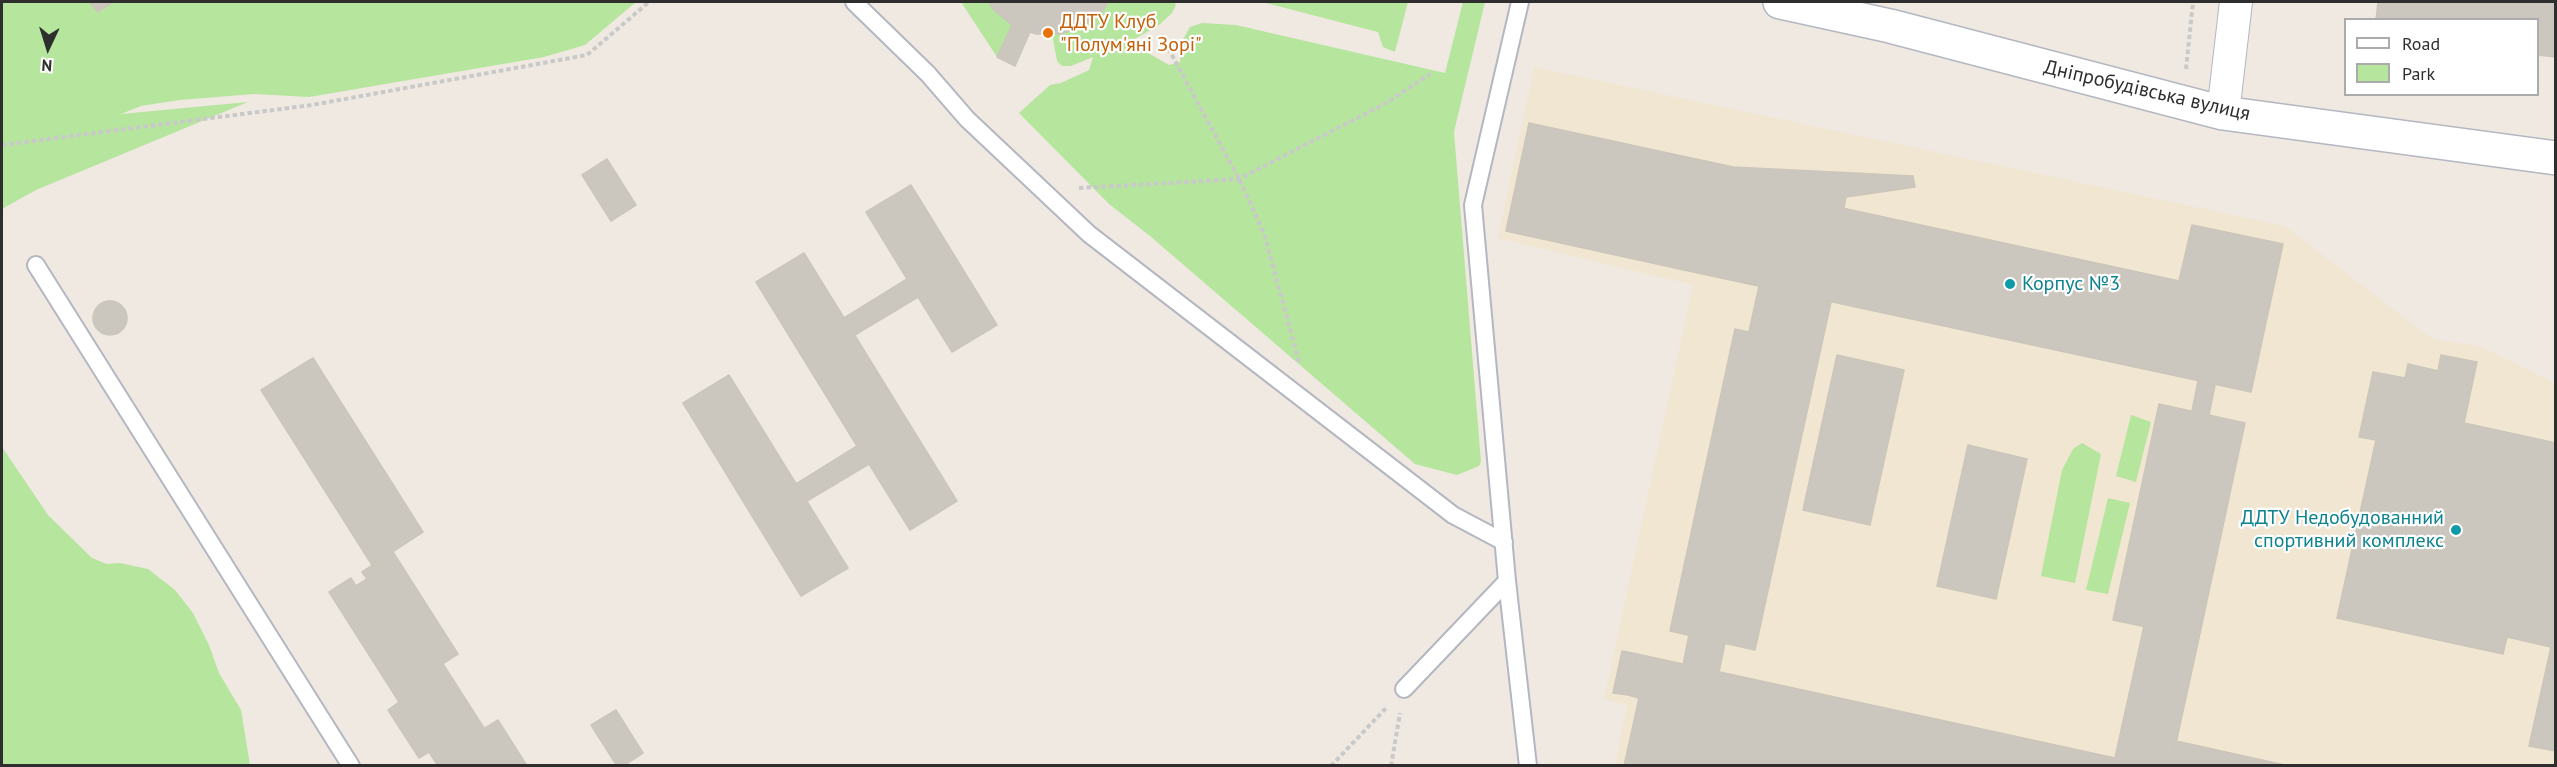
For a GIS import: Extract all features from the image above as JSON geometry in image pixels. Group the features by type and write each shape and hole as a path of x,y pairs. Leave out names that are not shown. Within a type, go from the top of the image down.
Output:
{"street":[{"name":"Дніпробудівська вулиця","path":"1780,2 1890,26 2223,113 2556,158"},
{"path":"2223,113 2236,2"}],"lane":[{"path":"854,2 928,74 967,119 1089,234 1454,515 1504,542"},
{"path":"1520,2 1473,205 1507,581 1528,765"},
{"path":"36,265 351,765"},
{"path":"1404,689 1507,581"}],"path":[{"path":"2,145 312,105 587,55 649,2"},
{"path":"2183,103 2193,2"},
{"path":"1161,35 1239,179 1264,233 1290,326 1307,400"},
{"path":"1042,190 1239,179 1388,102 1430,74"},
{"path":"1330,765 1404,689"},
{"path":"1391,765 1404,689"}],"shaded area":[{"path":"1534,67 2285,226 2432,339 2479,346 2555,383 2555,765 1615,765 1627,705 1604,699 1693,285 1498,238"}],"green space":[{"path":"2,2 636,2 585,45 544,57 309,97 254,94 180,100 141,106 121,114 248,102 36,190 2,209"},
{"path":"961,2 989,2 994,10 1012,25 997,57"},
{"path":"1108,2 1174,2 1176,5 1172,13 1159,25 1126,44 1136,46 1169,65 1180,62 1182,41 1190,27 1202,23 1236,25 1445,73 1463,2 1485,2 1454,132 1481,462 1479,466 1457,475 1415,464 1150,236 1109,204 1019,113 1050,85 1061,83 1089,70 1093,57 1071,66 1062,66 1057,61 1052,34 1060,34 1084,26 1103,10"},
{"path":"1262,2 1408,2 1395,52 1383,47 1378,32"},
{"path":"2131,415 2151,422 2136,482 2116,476"},
{"path":"2082,443 2101,454 2075,583 2041,576 2062,470 2073,449"},
{"path":"2,447 48,515 92,558 107,564 120,563 148,569 175,590 193,613 209,645 219,673 241,710 250,765 2,765"},
{"path":"2108,498 2130,503 2108,594 2086,590"}],"building":[{"path":"90,2 113,2 98,12"},
{"name":"ДДТУ Клуб \"Полум'яні Зорі\"","path":"989,2 1108,2 1103,10 1084,26 1060,34 1030,32 1015,66 997,57 1012,25 994,10"},
{"path":"2378,2 2556,2 2556,57 2539,55 2539,18 2376,18"},
{"path":"1529,123 1733,167 1730,183 1704,178 1684,270 1506,231"},
{"path":"607,159 636,205 611,221 582,175"},
{"path":"1733,167 1913,176 1915,187 1846,197 1844,208 1730,183"},
{"name":"Корпус №3","path":"1704,178 2179,281 2192,225 2283,244 2251,392 1684,270"},
{"path":"911,185 997,325 952,352 918,297 855,335 844,318 907,279 866,212"},
{"path":"804,253 957,501 910,530 869,464 807,501 796,484 857,446 756,282"},
{"path":"1759,286 1831,302 1755,650 1670,631 1735,329 1749,332"},
{"path":"110,301 122,306 127,318 122,330 110,335 98,330 93,318 98,306"},
{"path":"1837,355 1904,370 1870,525 1803,510"},
{"name":"ДДТУ Недобудованний спортивний комплекс","path":"2441,355 2477,362 2464,423 2556,443 2556,751 2529,746 2551,647 2507,637 2503,654 2337,618 2376,440 2359,437 2373,372 2405,378 2408,364 2438,371"},
{"path":"313,358 423,532 372,565 261,390"},
{"path":"729,375 848,568 801,596 683,403"},
{"path":"2198,381 2215,385 2209,415 2192,411"},
{"path":"2159,404 2245,423 2199,638 2113,620"},
{"path":"1968,445 2027,459 1996,599 1937,586"},
{"path":"393,552 458,654 425,675 466,740 498,720 527,766 438,766 429,752 419,758 388,710 399,702 329,592 351,578 356,586 367,579 362,572"},
{"path":"2144,626 2199,638 2171,766 1624,766 1639,698 1628,695 1637,654 2115,758"},
{"path":"1689,635 1725,643 1719,672 1683,665"},
{"path":"1622,651 1637,654 1628,695 1613,693"},
{"path":"443,664 484,728 466,740 425,675"},
{"path":"616,710 643,753 623,766 617,766 591,725"},
{"path":"2176,741 2289,766 2171,766"}],"place":[{"name":"ДДТУ Клуб \"Полум'яні Зорі\"","path":"1048,33"},
{"name":"Корпус №3","path":"2010,284"},
{"name":"ДДТУ Недобудованний спортивний комплекс","path":"2456,530"}]}
